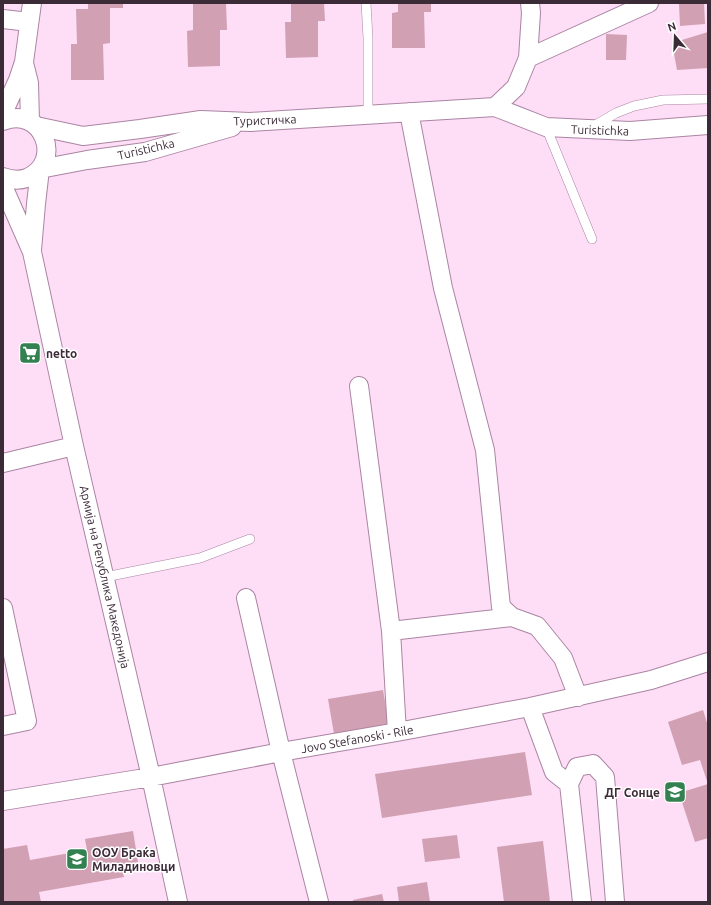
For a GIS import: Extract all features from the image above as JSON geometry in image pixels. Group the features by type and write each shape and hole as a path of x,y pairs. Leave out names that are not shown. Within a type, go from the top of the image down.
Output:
{"street":[{"path":"3,113 18,80 24,62 32,3"},
{"path":"495,107 516,87 528,58 531,13 530,3"},
{"path":"528,58 649,3"},
{"path":"3,19 29,22"},
{"path":"3,177 11,180 22,180 32,176 40,169 47,152 46,141 41,131 33,124 29,83 24,62"},
{"name":"Туристичка","path":"3,121 9,118 20,118 33,124 83,136 201,120 250,122 495,107"},
{"name":"Turistichka","path":"495,107 546,127 630,131 708,125"},
{"path":"409,112 443,288 485,450 501,607 512,617 538,626 563,658 578,697"},
{"name":"Turistichka","path":"40,169 87,160 145,152 250,122"},
{"name":"Армија на Република Македонија","path":"32,252 40,169"},
{"name":"Армија на Република Македонија","path":"3,186 32,252 74,446 151,777 178,902"},
{"path":"359,386 391,631 397,732"},
{"path":"3,463 74,446"},
{"path":"246,598 281,752 319,902"},
{"path":"3,608 27,721 3,726"},
{"path":"391,631 512,617"},
{"name":"Jovo Stefanoski - Rile","path":"3,801 151,777 530,707 651,680 708,662"},
{"path":"530,707 554,772 569,784"},
{"path":"582,902 569,784 578,767 593,764 605,777 614,902"}],"lane":[{"path":"366,3 368,38 368,115"},
{"path":"587,129 616,113 634,106 662,100 708,99"},
{"path":"546,127 592,239"},
{"path":"105,577 200,558 250,539"}],"building":[{"path":"88,3 123,3 123,8 110,8 110,43 103,44 104,80 71,80 71,44 77,44 76,9 88,9"},
{"path":"193,3 226,3 227,30 220,30 220,66 188,67 187,31 193,30"},
{"path":"291,3 324,3 325,21 318,21 318,57 286,58 285,22 291,22"},
{"path":"398,3 431,3 431,12 424,12 425,48 392,48 392,13 398,12"},
{"path":"704,3 705,24 680,26 679,4"},
{"path":"708,32 708,68 677,70 672,43"},
{"path":"606,34 627,35 626,60 606,60"},
{"path":"383,690 389,725 334,734 328,699"},
{"path":"703,710 708,726 708,784 700,760 682,765 668,722"},
{"path":"525,752 532,795 382,818 375,774"},
{"path":"708,784 708,838 695,842 679,793"},
{"path":"133,831 138,862 122,865 124,877 39,892 41,902 3,902 3,849 27,845 30,860 87,850 85,839"},
{"path":"457,835 460,858 425,862 422,839"},
{"path":"543,841 550,902 504,902 497,847"},
{"path":"427,882 430,902 399,902 397,887"},
{"path":"382,894 384,902 353,902 353,900"}],"place":[{"name":"netto","path":"30,353"},
{"name":"ДГ Сонце","path":"675,792"},
{"name":"ООУ Браќа Миладиновци","path":"77,859"}]}
